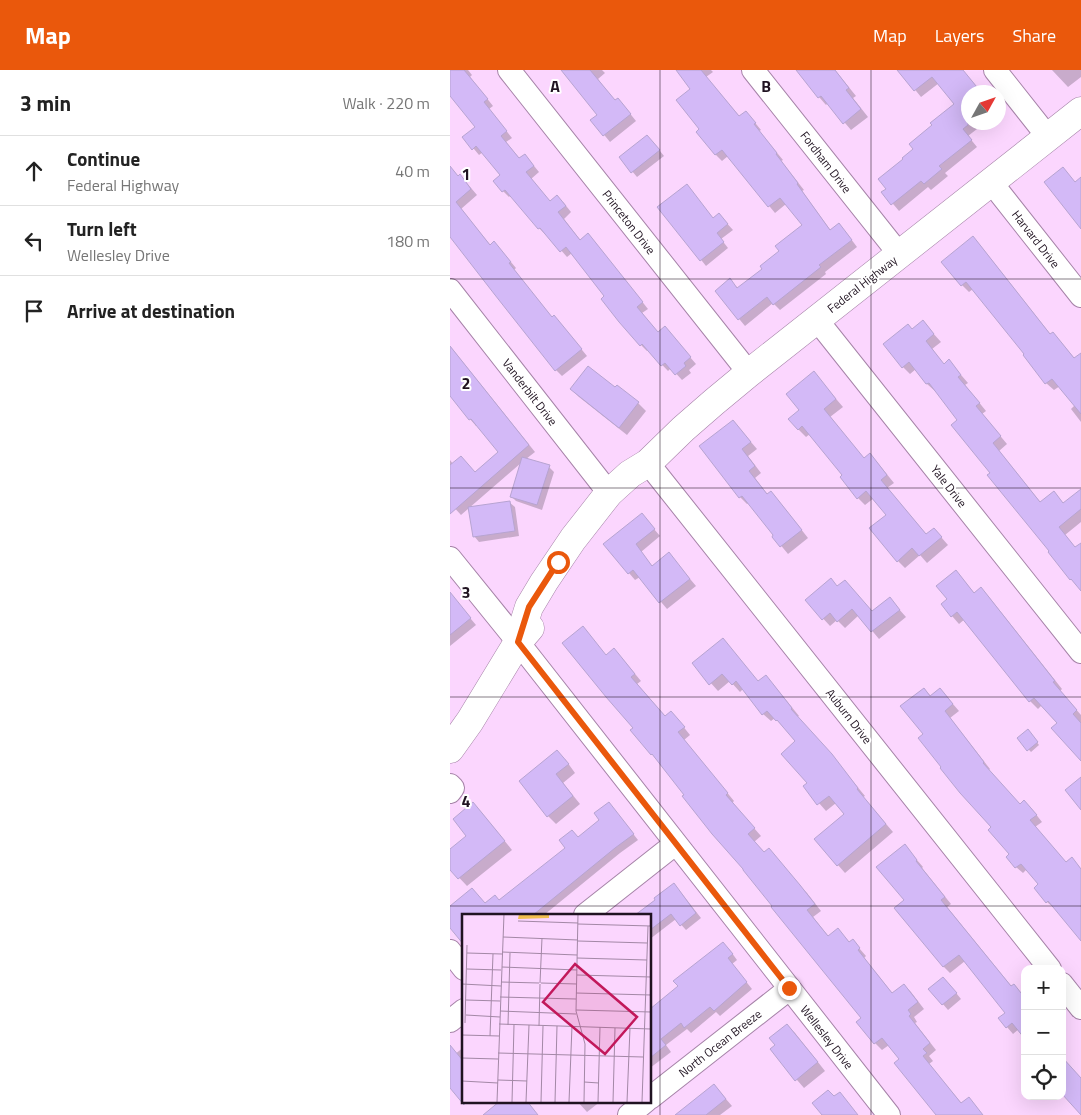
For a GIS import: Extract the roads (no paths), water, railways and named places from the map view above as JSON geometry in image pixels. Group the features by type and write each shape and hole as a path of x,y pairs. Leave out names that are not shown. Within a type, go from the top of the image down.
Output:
{"main road":[{"name":"Federal Highway","path":"518,642 529,607 544,582 573,539 609,493 630,474 648,463 689,424 748,373 1081,111"},
{"name":"Federal Highway","path":"450,749 470,721 518,642 540,616 581,554 636,486 648,463"}],"street":[{"name":"Princeton Drive","path":"509,70 748,373"},
{"name":"Fordham Drive","path":"753,70 900,254"},
{"path":"995,70 1048,137"},
{"name":"Harvard Drive","path":"991,182 1081,296"},
{"name":"Vanderbilt Drive","path":"450,290 609,493"},
{"name":"Yale Drive","path":"817,320 1081,652"},
{"name":"Auburn Drive","path":"648,463 1047,965"},
{"name":"Wellesley Drive","path":"450,558 889,1115"},
{"path":"450,785 453,788 450,792"},
{"path":"586,914 675,844"},
{"path":"450,951 462,966"},
{"name":"North Ocean Breeze","path":"651,1097 789,988"},
{"path":"1066,989 1081,1008"},
{"path":"450,1021 462,1012"},
{"path":"628,1115 645,1102"}]}
